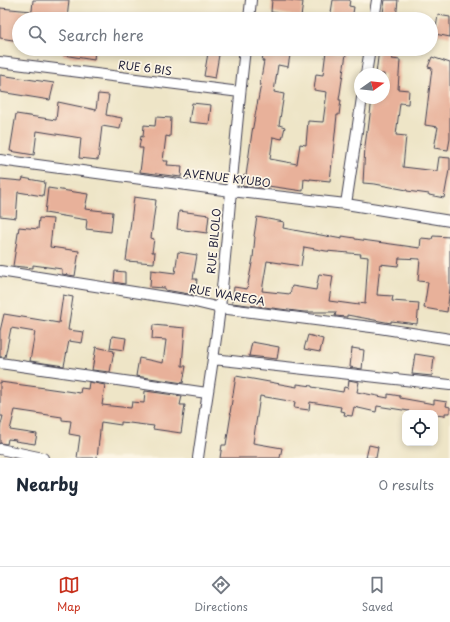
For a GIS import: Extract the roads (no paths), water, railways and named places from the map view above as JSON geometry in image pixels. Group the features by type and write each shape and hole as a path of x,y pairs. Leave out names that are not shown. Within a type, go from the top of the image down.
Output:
{"street":[{"path":"250,12 251,0"},
{"path":"375,12 377,0"},
{"name":"RUE BILOLO","path":"198,458 207,393 214,359 220,308 244,56"},
{"path":"367,68 369,56"},
{"name":"RUE 6 BIS","path":"0,62 240,92"},
{"path":"346,204 361,104"},
{"name":"AVENUE KYUBO","path":"0,160 231,191 346,204 450,221"},
{"name":"RUE WAREGA","path":"0,271 191,301 220,308 379,328 450,339"},
{"path":"214,359 450,385"},
{"path":"0,363 207,393"},
{"path":"0,449 43,458"}]}
